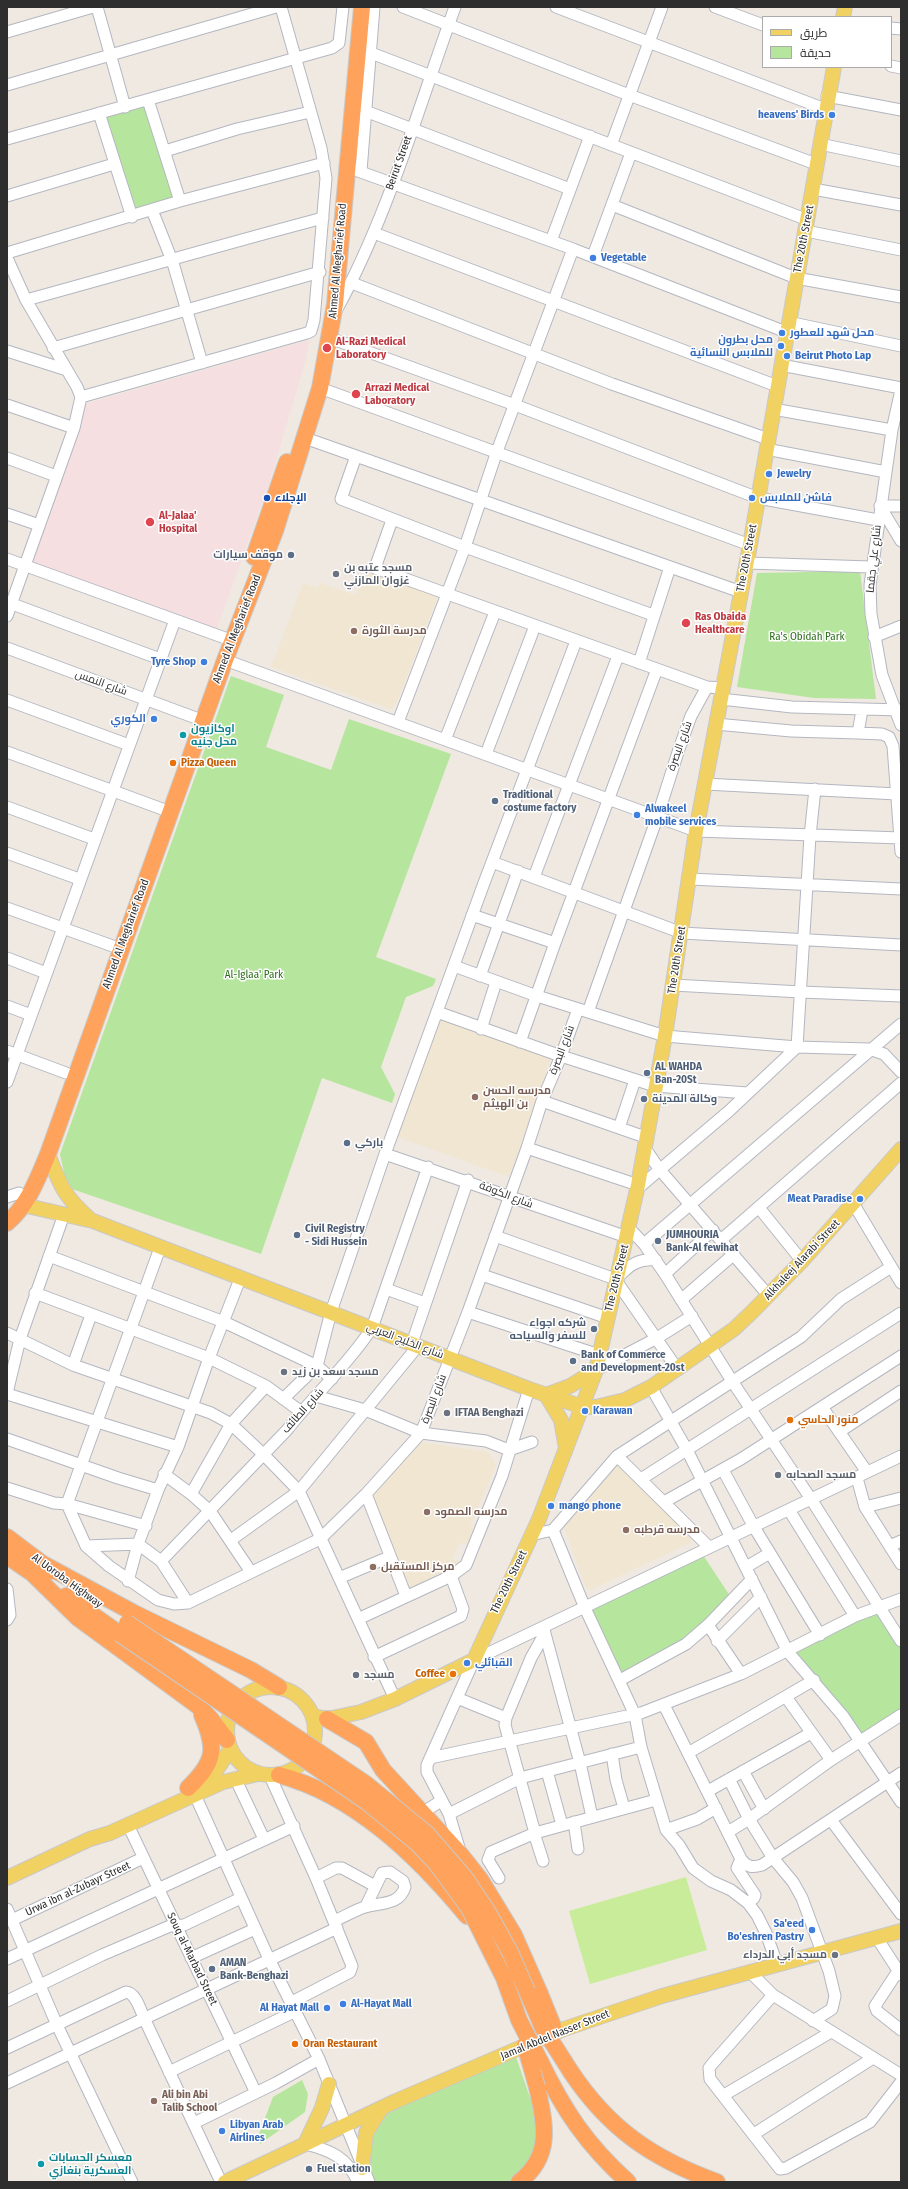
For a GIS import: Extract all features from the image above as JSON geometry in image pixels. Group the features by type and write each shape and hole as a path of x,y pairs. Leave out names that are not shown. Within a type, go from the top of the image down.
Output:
{"highway":[{"name":"Ahmed Al Megharief Road","path":"7,1223 16,1198 38,1154 66,1073 117,947 225,660 261,552 308,394 324,323 353,7"},
{"name":"Ahmed Al Megharief Road","path":"7,1208 16,1198 37,1182 48,1154 196,718 225,638 261,552 305,438 320,388 334,315 354,169 359,109 362,7"},
{"name":"Al Uoroba Highway","path":"9,1547 39,1570 124,1629"},
{"path":"39,1570 134,1613 257,1673 279,1687"},
{"path":"39,1570 78,1618 198,1706 210,1718 229,1745"},
{"path":"124,1629 367,1802 398,1827 436,1863 452,1883 469,1908 504,1978 519,2020 537,2087 543,2120 542,2151 537,2164 519,2182"},
{"path":"124,1629 366,1784 427,1834 465,1878 489,1914 510,1952 543,2028 586,2095 602,2113 633,2139 659,2156 692,2173 717,2182"},
{"path":"192,1792 206,1769 211,1751 209,1734 198,1706"},
{"path":"320,1718 366,1742 383,1770 461,1855 480,1879 499,1907 528,1962 572,2072"},
{"path":"269,1775 298,1780 322,1790 389,1837 437,1881 484,1938"},
{"path":"519,2020 562,2105 598,2151 628,2182"}],"main road":[{"name":"The 20th Street","path":"474,1660 531,1535 583,1407 596,1370 618,1279 665,1036 682,933 696,831 747,563 787,327 807,226 826,103 834,68"},
{"name":"Alkhaleej Alarabi Street","path":"711,1346 734,1329 769,1296 901,1149"},
{"name":"شارع الخليج العربي","path":"48,1154 58,1182 66,1196 93,1221"},
{"name":"شارع الخليج العربي","path":"16,1198 93,1221 240,1279 331,1312 546,1395 583,1407 611,1405 637,1395 678,1370 711,1346"},
{"path":"566,1449 561,1420 546,1395 570,1386 596,1370"},
{"path":"320,1718 361,1712 395,1699 474,1660"},
{"path":"269,1775 242,1765 229,1745 227,1722 234,1706 246,1694 262,1687 279,1687 293,1692 301,1698 320,1718"},
{"path":"90,1839 108,1827 192,1792 235,1778 269,1775 293,1770 305,1760 313,1746 320,1718"},
{"path":"7,1878 90,1839 128,1825 192,1792 213,1775 229,1745"},
{"name":"Jamal Abdel Nasser Street","path":"225,2182 382,2107 564,2029 617,2010 751,1973 777,1964 901,1931"},
{"path":"305,2144 322,2108 329,2084"},
{"path":"362,2168 366,2133 382,2107"}],"street":[{"path":"7,32 93,7"},
{"path":"97,7 125,107"},
{"path":"7,85 276,7"},
{"path":"81,397 311,331 314,320 320,272 326,178 324,163 282,7"},
{"path":"7,139 332,48 339,43 343,7"},
{"path":"374,7 371,53 359,109 570,189"},
{"path":"403,7 629,95 816,164"},
{"name":"Beirut Street","path":"334,315 352,283 374,233 456,7"},
{"path":"556,7 648,43 826,103 901,110"},
{"path":"611,145 662,7"},
{"path":"715,7 762,25"},
{"path":"371,53 590,136 807,226 901,250"},
{"path":"148,100 180,201"},
{"path":"165,151 237,129 310,112"},
{"path":"99,113 132,217"},
{"path":"551,241 590,136"},
{"path":"820,144 901,161"},
{"path":"593,256 631,153"},
{"path":"7,253 132,217 180,201 324,163"},
{"path":"7,196 114,164"},
{"path":"354,169 787,327 901,346"},
{"path":"813,189 901,205"},
{"path":"612,205 796,278 901,297"},
{"path":"152,210 172,260 202,363"},
{"path":"26,300 172,260 209,248 323,218"},
{"path":"374,233 777,386"},
{"path":"398,722 465,548 479,500 574,249"},
{"path":"7,258 26,300 53,348 68,370 81,397 74,428 38,525 25,566 9,603 7,616"},
{"path":"53,348 320,272"},
{"path":"352,283 767,444 886,472"},
{"path":"330,338 515,405 758,498 878,520"},
{"path":"7,351 68,370"},
{"path":"781,365 901,389"},
{"path":"320,388 496,454 750,545"},
{"name":"شارع علي جقما","path":"901,389 892,430 871,567 870,585 874,637 882,675 899,710 901,726"},
{"path":"7,405 74,428"},
{"path":"773,409 892,430"},
{"path":"305,438 741,592"},
{"path":"356,456 340,500 465,548 653,615"},
{"path":"7,458 56,476"},
{"path":"880,506 901,506"},
{"path":"880,506 901,541"},
{"path":"7,514 38,525"},
{"path":"392,520 376,568 707,687 722,694 792,707 899,710"},
{"path":"7,559 225,638"},
{"path":"747,563 871,567"},
{"path":"639,663 653,615 670,567"},
{"path":"9,603 160,659"},
{"path":"445,740 495,612"},
{"path":"7,1082 12,1053 31,1015 79,879 175,620"},
{"path":"486,754 535,626"},
{"path":"874,637 901,626"},
{"path":"283,1399 317,1366 331,1312 385,1154 472,915 576,641"},
{"name":"شارع النمس","path":"7,648 196,718"},
{"path":"534,877 618,656"},
{"path":"225,660 486,754 568,786 696,831 900,839"},
{"path":"520,1042 555,943 657,669"},
{"name":"شارع البصرة","path":"128,1581 158,1600 174,1604 188,1603 320,1539 366,1494 421,1433 482,1275 542,1101 561,1056 583,1011 624,910 657,818 681,742 691,716 707,687"},
{"path":"7,700 129,745"},
{"path":"858,733 862,710"},
{"path":"716,724 791,731 882,734 889,737 893,746 900,816 901,852"},
{"path":"7,752 165,810"},
{"path":"705,784 897,794"},
{"path":"527,1148 637,1187 660,1170 747,1093 797,1046 805,940 810,836 815,789"},
{"path":"7,807 94,839"},
{"path":"7,853 79,879"},
{"path":"492,862 624,910 682,933 901,945"},
{"path":"480,976 518,871"},
{"path":"690,879 901,890"},
{"path":"7,908 62,929 117,947"},
{"path":"472,915 555,943"},
{"path":"7,958 46,973"},
{"path":"454,966 537,996 665,1036 851,1049 865,1053 884,1054 901,1072"},
{"path":"481,1029 496,982"},
{"path":"673,984 801,992 901,996"},
{"path":"7,1006 31,1015"},
{"path":"437,1012 481,1029 655,1086 747,1093"},
{"path":"644,1244 691,1205 865,1053 901,1024"},
{"path":"12,1053 66,1073"},
{"path":"619,1128 635,1080"},
{"path":"721,1240 760,1209 901,1083"},
{"path":"542,1101 619,1128 644,1142 660,1170 769,1296"},
{"name":"شارع الكوفة","path":"385,1154 468,1180 509,1197 628,1232"},
{"name":"شارع الطائف","path":"161,1562 264,1454 286,1430 300,1411 332,1379 372,1328 428,1167"},
{"path":"231,1540 299,1491 365,1410 415,1344 426,1303 468,1180"},
{"path":"853,1203 901,1283"},
{"path":"760,1209 802,1261"},
{"path":"62,1220 20,1339 7,1393 178,1447"},
{"path":"665,1274 713,1230"},
{"path":"628,1232 644,1244 656,1260 732,1381 772,1439 901,1641"},
{"path":"495,1236 618,1279 678,1370"},
{"path":"160,1248 113,1381 67,1504 86,1546 128,1581 138,1544 146,1526 158,1490 164,1474 178,1447 209,1358 240,1279"},
{"path":"681,1300 734,1254"},
{"path":"49,1256 224,1322 317,1366 332,1379"},
{"path":"618,1279 633,1263 642,1260 656,1260"},
{"path":"531,1535 553,1530 617,1456 800,1337 842,1299 891,1267"},
{"path":"482,1275 608,1318"},
{"path":"386,1289 426,1303"},
{"path":"35,1293 130,1330 209,1358 266,1386 300,1411"},
{"path":"468,1312 534,1335 599,1355"},
{"path":"641,1479 901,1313"},
{"path":"73,1365 91,1315"},
{"path":"596,1370 657,1338 692,1316"},
{"path":"7,1333 73,1365 113,1381 193,1406 230,1424 264,1454 299,1491 374,1657 395,1699"},
{"path":"664,1502 723,1470 901,1356"},
{"path":"191,1494 230,1424 266,1386"},
{"path":"651,1387 687,1450 788,1652 844,1716 901,1802"},
{"path":"358,1619 451,1576 466,1565 502,1476 508,1450 530,1389"},
{"path":"839,1432 901,1391"},
{"path":"316,1396 365,1410 421,1433 486,1441 508,1450 532,1442"},
{"path":"822,1407 867,1472"},
{"path":"7,1439 81,1466 158,1490"},
{"path":"617,1456 709,1547"},
{"path":"461,1855 449,1814 427,1772 430,1758 474,1660 544,1630 585,1608 709,1547 901,1456"},
{"path":"723,1470 754,1526 820,1635"},
{"path":"164,1474 191,1494 210,1511 231,1540 251,1572"},
{"path":"857,1478 865,1507 901,1564"},
{"path":"7,1488 54,1503 67,1504 146,1526"},
{"path":"366,1494 389,1557 406,1596"},
{"path":"865,1507 901,1498"},
{"path":"789,1510 855,1616"},
{"path":"553,1530 585,1608 620,1680 635,1715 641,1747 666,1830 679,1845 694,1868 711,1881 731,1890 748,1903 763,1927 777,1964"},
{"path":"890,1546 901,1540"},
{"path":"86,1546 138,1544 161,1562 188,1603"},
{"path":"746,1567 770,1553"},
{"path":"339,1578 389,1557"},
{"path":"374,1657 461,1616 462,1609 451,1576"},
{"path":"620,1680 676,1651 708,1625 752,1579"},
{"path":"7,1589 10,1615 7,1620"},
{"path":"718,1641 761,1597"},
{"path":"430,1758 635,1715 741,1674 788,1652 855,1616 881,1608 901,1599"},
{"path":"708,1625 741,1674"},
{"path":"544,1630 580,1763 592,1817"},
{"path":"543,1862 520,1778 508,1742 505,1726 506,1718 544,1630"},
{"path":"532,1658 550,1653"},
{"path":"688,1753 814,1680"},
{"path":"786,1697 831,1760"},
{"path":"457,1698 506,1718"},
{"path":"664,1705 741,1859 745,1865 750,1867 762,1865 901,1773"},
{"path":"728,1832 750,1819 831,1760 901,1715"},
{"path":"708,1791 811,1733"},
{"path":"449,1814 520,1778 641,1747"},
{"path":"612,1754 616,1780 624,1808"},
{"path":"548,1771 562,1825"},
{"path":"743,1771 764,1809"},
{"path":"169,2072 232,2041 294,2006 352,1969 352,1964 294,1826 269,1775"},
{"path":"235,1778 264,1839"},
{"path":"729,1779 773,1858 793,1882 802,1898 829,1971 835,1996 832,2010 813,2021"},
{"path":"192,1792 269,1959 294,2006 319,2059 368,2182"},
{"path":"499,1878 488,1860 491,1852 534,1833 656,1800"},
{"path":"422,1813 441,1801"},
{"path":"666,1830 716,1808"},
{"path":"831,1820 901,1914"},
{"path":"574,1822 578,1849"},
{"name":"Souq al-Marbad Street","path":"128,1825 256,2093"},
{"path":"7,1959 222,1858 294,1826"},
{"name":"Urwa ibn al-Zubayr Street","path":"12,1920 143,1858"},
{"path":"741,1859 737,1868 755,1895 754,1898 748,1903"},
{"path":"316,1878 336,1868 342,1868 374,1886"},
{"path":"7,2083 70,2052 207,1990 335,1925 366,1906 383,1905 398,1898 405,1887 403,1881 390,1872 382,1873 374,1886 366,1906"},
{"path":"7,2001 102,1955 175,1924 184,1925 241,1898"},
{"path":"7,1909 26,1950 57,2025 132,2182"},
{"path":"191,1958 255,1929"},
{"path":"877,1938 900,1973 875,2006 877,2011 901,2030"},
{"path":"751,1973 772,1995 901,2075"},
{"path":"7,2048 126,1992 133,1995 221,2182"},
{"path":"772,1995 710,2068 710,2079 754,2134 775,2165 780,2169 786,2168 870,2122 901,2082"},
{"path":"724,2095 831,2032"},
{"path":"754,2134 873,2058"},
{"path":"194,2123 256,2093 319,2059"},
{"path":"305,2144 337,2154 351,2169 358,2182"}],"shaded area":[{"name":"Al-Jalaa' Hospital","path":"309,340 305,362 269,484 216,631 29,563 85,404"},
{"name":"مدرسة الثورة","path":"369,569 438,596 396,704 390,709 271,667 303,583 317,588 320,583 356,595 359,588 362,589 363,582"},
{"name":"مدرسه الحسن بن الهيثم","path":"441,1018 551,1058 509,1177 398,1137"},
{"name":"مدرسه الصمود","path":"419,1442 488,1452 496,1465 470,1526 474,1528 468,1544 459,1543 452,1559 461,1562 409,1590 373,1498 376,1490"},
{"name":"مدرسه قرطبه","path":"616,1463 693,1536 690,1543 590,1590 586,1588 563,1525"}],"green space":[{"path":"148,100 180,201 132,216 100,114"},
{"name":"Ra's Obidah Park","path":"860,571 876,699 814,698 737,687 757,573"},
{"name":"Al-Iglaa' Park","path":"231,676 284,695 266,747 331,770 349,719 451,754 376,957 436,979 433,986 406,997 381,1067 395,1094 392,1103 322,1078 261,1254 72,1189 65,1177 60,1154"},
{"path":"701,1552 732,1599 707,1625 620,1679 585,1608"},
{"path":"881,1608 901,1641 901,1717 861,1742 788,1651"},
{"path":"686,1877 707,1950 590,1984 569,1911"},
{"path":"515,2054 538,2121 539,2154 511,2182 371,2182 368,2172 367,2153 372,2136 385,2109"},
{"path":"302,2080 308,2094 305,2112 260,2144 259,2134 273,2097"}],"place":[{"name":"heavens' Birds","path":"832,115"},
{"name":"Vegetable","path":"593,258"},
{"name":"محل شهد للعطور","path":"782,333"},
{"name":"محل بطرون للملابس النسائية","path":"781,346"},
{"name":"Al-Razi Medical Laboratory","path":"327,348"},
{"name":"Beirut Photo Lap","path":"787,356"},
{"name":"Arrazi Medical Laboratory","path":"356,394"},
{"name":"Jewelry","path":"769,474"},
{"name":"الإجلاء","path":"267,498"},
{"name":"فاشن للملابس","path":"752,498"},
{"name":"Al-Jalaa' Hospital","path":"150,522"},
{"name":"موقف سيارات","path":"291,555"},
{"name":"مسجد عتبه بن غزوان المازني","path":"336,574"},
{"name":"Ras Obaida Healthcare","path":"686,623"},
{"name":"مدرسة الثورة","path":"354,631"},
{"name":"Tyre Shop","path":"204,662"},
{"name":"الكوري","path":"154,719"},
{"name":"اوكازيون محل جنيه","path":"183,735"},
{"name":"Pizza Queen","path":"173,763"},
{"name":"Traditional costume factory","path":"495,801"},
{"name":"Alwakeel mobile services","path":"637,815"},
{"name":"AL WAHDA Ban-20St","path":"647,1073"},
{"name":"مدرسه الحسن بن الهيثم","path":"475,1097"},
{"name":"وكالة المدينة","path":"644,1099"},
{"name":"باركي","path":"347,1143"},
{"name":"Meat Paradise","path":"860,1199"},
{"name":"Civil Registry - Sidi Hussein","path":"297,1235"},
{"name":"JUMHOURIA Bank-Al fewihat","path":"658,1241"},
{"name":"شركه اجواء للسفر والسياحه","path":"594,1329"},
{"name":"Bank of Commerce and Development-20st","path":"573,1361"},
{"name":"مسجد سعد بن زيد","path":"284,1372"},
{"name":"Karawan","path":"585,1411"},
{"name":"IFTAA Benghazi","path":"447,1413"},
{"name":"منور الحاسي","path":"790,1420"},
{"name":"مسجد الصحابه","path":"778,1475"},
{"name":"mango phone","path":"551,1506"},
{"name":"مدرسه الصمود","path":"427,1512"},
{"name":"مدرسه قرطبه","path":"626,1530"},
{"name":"مركز المستقبل","path":"373,1567"},
{"name":"القبائلي","path":"467,1663"},
{"name":"Coffee","path":"453,1674"},
{"name":"مسجد","path":"356,1675"},
{"name":"Sa'eed Bo'eshren Pastry","path":"812,1930"},
{"name":"مسجد أبي الدرداء","path":"835,1955"},
{"name":"AMAN Bank-Benghazi","path":"212,1969"},
{"name":"Al-Hayat Mall","path":"343,2004"},
{"name":"Al Hayat Mall","path":"327,2008"},
{"name":"Oran Restaurant","path":"295,2044"},
{"name":"Ali bin Abi Talib School","path":"154,2101"},
{"name":"Libyan Arab Airlines","path":"222,2131"},
{"name":"معسكر الحسابات العسكرية بنغازي","path":"41,2164"},
{"name":"Fuel station","path":"309,2169"}]}
